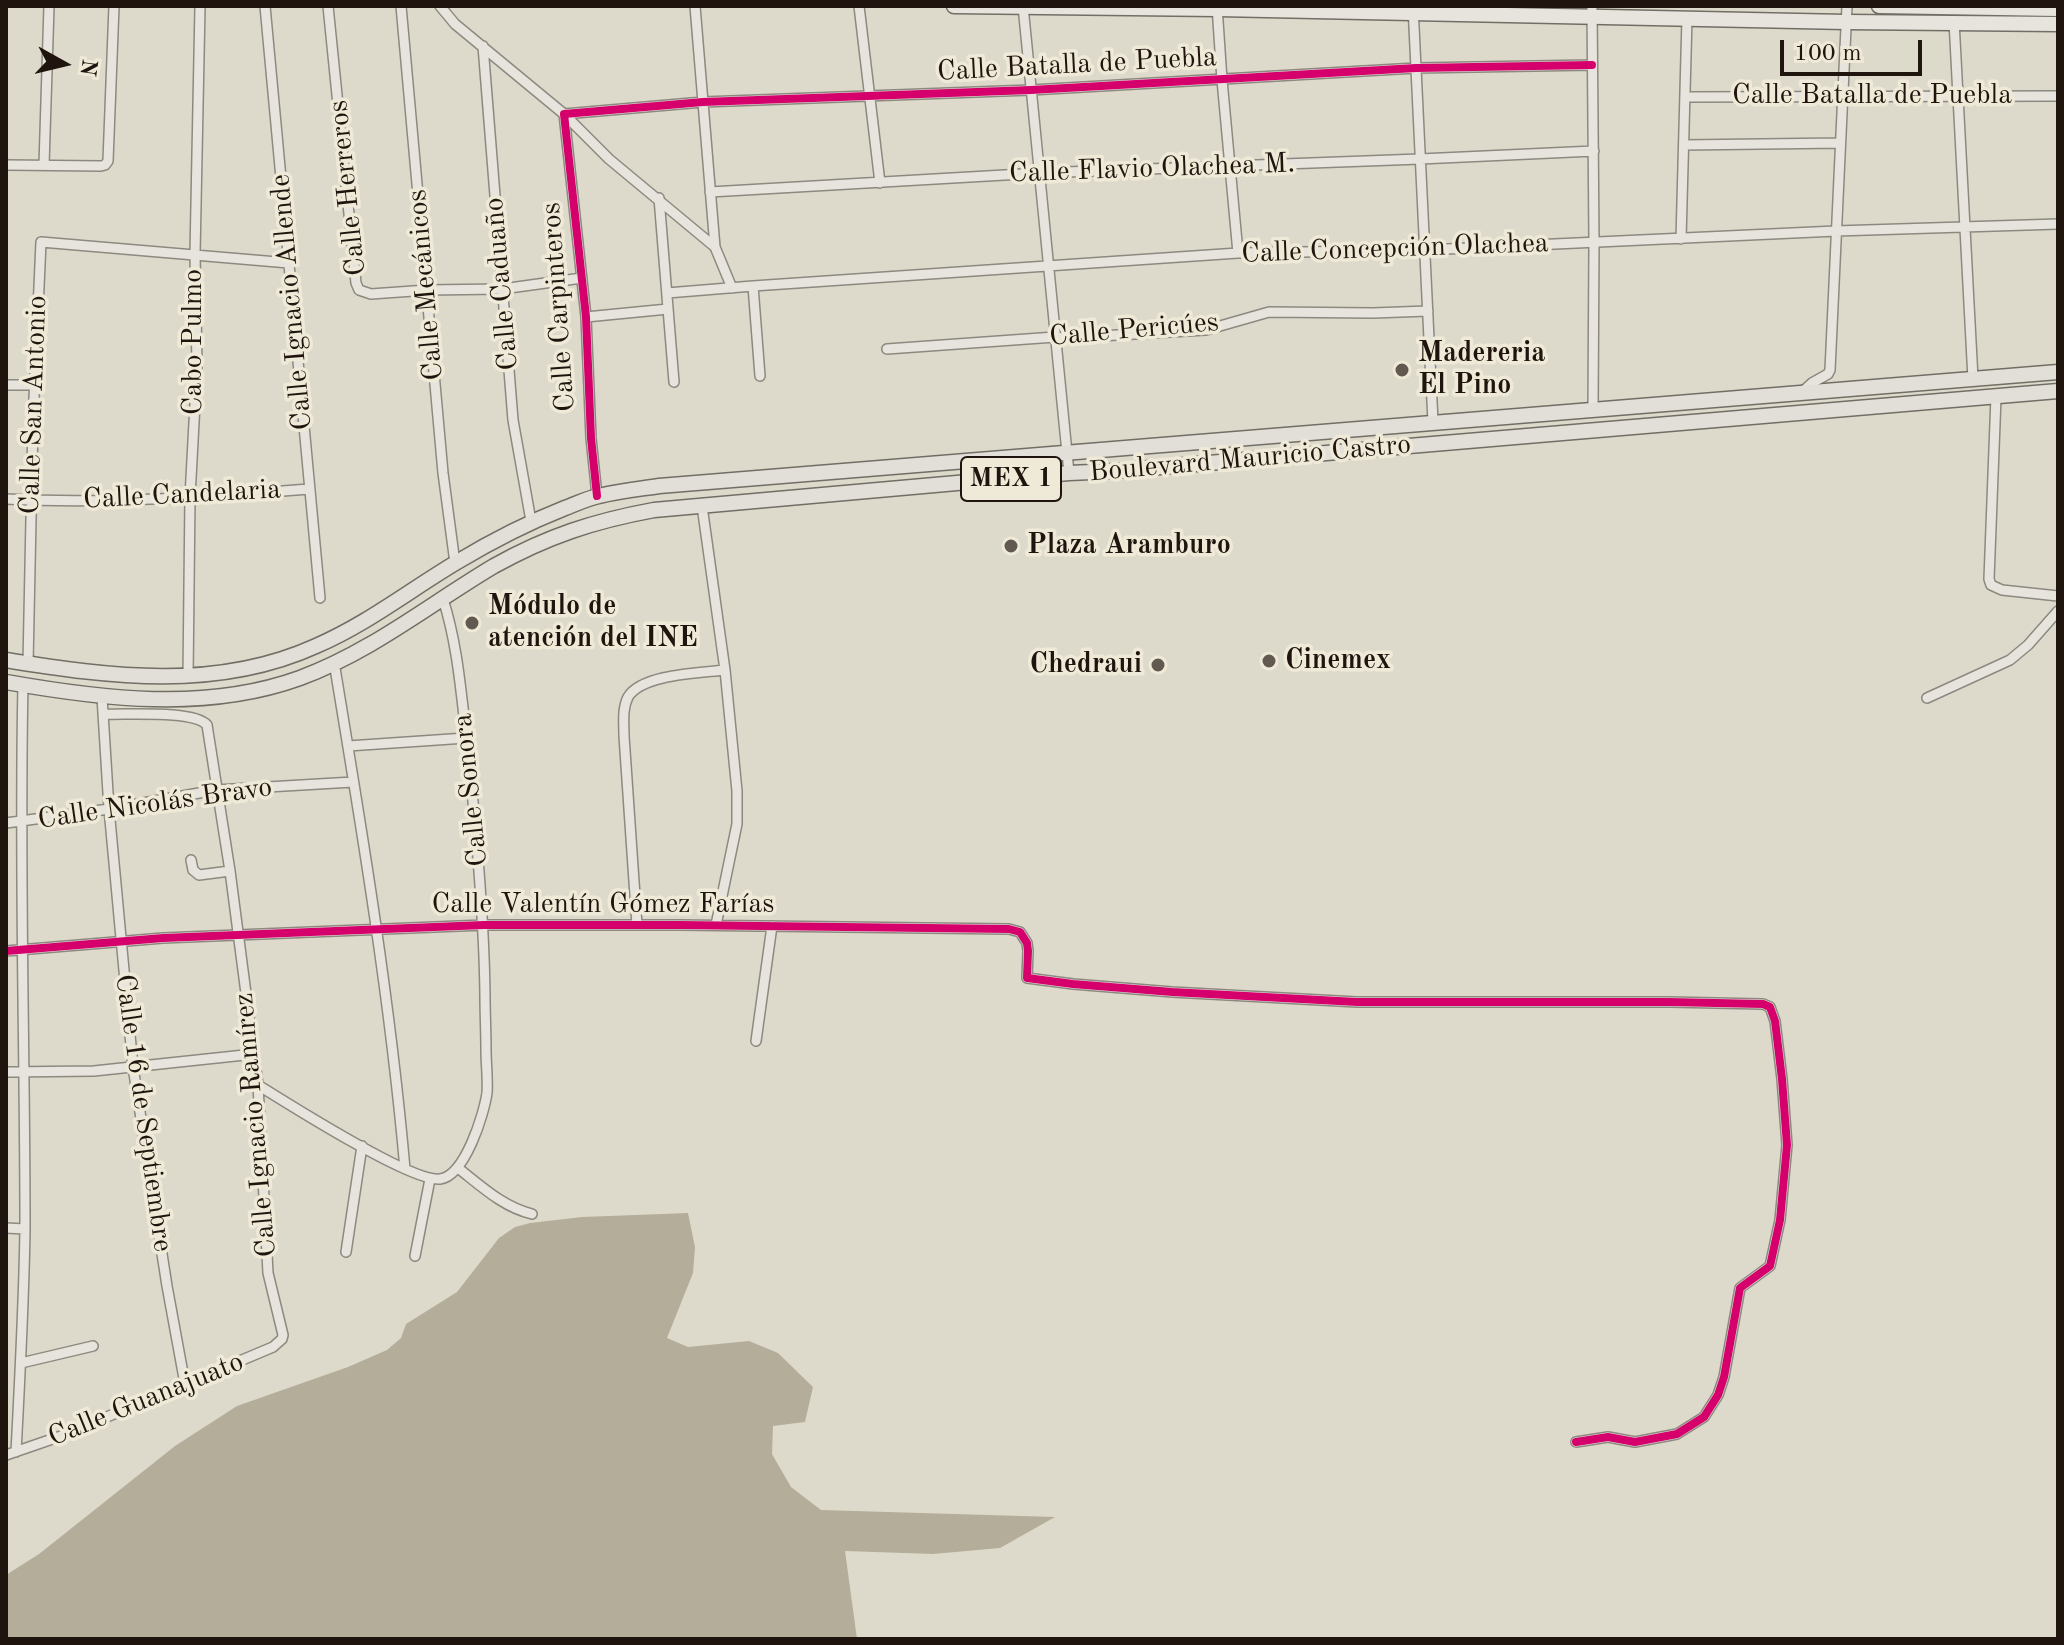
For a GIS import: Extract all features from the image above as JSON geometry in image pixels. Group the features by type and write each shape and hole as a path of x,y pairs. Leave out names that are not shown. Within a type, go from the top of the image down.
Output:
{"main road":[{"path":"954,6 1591,11 1687,18 1846,22 1954,12 2058,9"},
{"path":"1879,6 2058,24"},
{"name":"Boulevard Mauricio Castro","path":"6,660 128,676 188,677 232,671 280,659 316,647 362,623 455,563 531,521 597,496 659,486 2058,372"},
{"name":"Boulevard Mauricio Castro","path":"6,682 102,697 153,699 231,695 264,688 300,678 334,662 402,626 495,566 544,541 609,518 654,510 2058,391"},
{"path":"743,502 759,486 781,476"}],"street":[{"path":"44,165 49,6"},
{"path":"6,165 105,165 109,157 114,6"},
{"name":"Cabo Pulmo","path":"188,677 190,497 197,366 195,254 200,6"},
{"name":"Calle Ignacio Allende","path":"265,6 320,598"},
{"name":"Calle Herreros","path":"328,6 357,287 363,293 371,294 502,289 582,278"},
{"name":"Calle Mecánicos","path":"401,6 443,473 455,563"},
{"path":"440,6 455,24 564,114 593,145 715,247"},
{"path":"695,6 715,247 732,288"},
{"path":"859,6 880,183"},
{"path":"1802,392 1830,370 1847,6"},
{"path":"1023,7 1069,473"},
{"path":"1218,7 1238,253"},
{"path":"1413,10 1433,422"},
{"path":"1591,11 1593,409"},
{"path":"1954,12 1973,379"},
{"path":"1681,239 1687,18"},
{"name":"Calle Caduaño","path":"483,46 513,420 531,521"},
{"name":"Calle Batalla de Puebla","path":"564,114 703,102 1031,90 1416,68 1592,65"},
{"name":"Calle Batalla de Puebla","path":"1685,97 2058,96"},
{"name":"Calle Carpinteros","path":"564,114 586,317 590,426 597,496"},
{"path":"1684,145 1840,143"},
{"name":"Calle Flavio Olachea M.","path":"710,192 1039,173 1594,151"},
{"path":"659,198 674,382"},
{"name":"Calle Concepción Olachea","path":"667,293 1238,253 1425,250 2058,224"},
{"name":"Calle San Antonio","path":"28,664 34,385 41,242 195,254"},
{"path":"195,254 289,263"},
{"path":"753,286 760,376"},
{"path":"586,317 668,309"},
{"name":"Calle Pericúes","path":"887,349 1201,330 1269,312 1428,311"},
{"path":"6,385 34,385"},
{"path":"1996,397 1989,579 1991,585 2002,590 2058,596"},
{"name":"Calle Candelaria","path":"6,499 91,501 309,489"},
{"path":"702,506 725,670 738,809 735,838 716,925"},
{"name":"Calle Sonora","path":"443,599 454,634 484,925 487,1093 475,1131 458,1168"},
{"path":"1927,698 2010,660 2058,611"},
{"path":"334,662 377,930 405,1169"},
{"path":"637,925 624,711 630,695 643,685 667,678 725,670"},
{"path":"11,1454 21,1363 25,1229 23,685"},
{"name":"Calle 16 de Septiembre","path":"102,697 120,941 133,1067 185,1384"},
{"name":"Calle Ignacio Ramírez","path":"104,714 187,716 204,721 207,725 258,1085 266,1253 282,1339"},
{"path":"348,746 466,738"},
{"name":"Calle Nicolás Bravo","path":"6,823 216,790 353,782"},
{"path":"191,860 193,870 199,875 230,871"},
{"name":"Calle Valentín Gómez Farías","path":"6,951 238,934 484,925 1009,929 1020,932 1027,943 1027,978 1073,984 1357,1002 1669,1002 1763,1004 1770,1007 1775,1021 1787,1145 1780,1220 1770,1266 1740,1288 1718,1395 1704,1417 1677,1434 1635,1442 1608,1437 1576,1442"},
{"path":"756,1041 772,926"},
{"path":"6,1072 94,1071 254,1054"},
{"path":"258,1085 405,1169 430,1179 441,1179 458,1168 508,1205 532,1214"},
{"path":"346,1252 362,1146"},
{"path":"415,1256 430,1179"},
{"path":"6,1228 25,1229"},
{"name":"Calle Guanajuato","path":"11,1454 64,1435 273,1347 282,1339"},
{"path":"21,1363 93,1346"}],"shaded area":[{"path":"688,1213 695,1247 693,1273 667,1338 688,1347 749,1341 778,1353 813,1387 805,1422 773,1426 772,1454 791,1487 821,1510 1055,1517 1000,1548 933,1554 845,1551 857,1639 6,1639 6,1575 39,1554 175,1446 237,1406 387,1350 401,1338 406,1324 457,1292 499,1238 515,1227 582,1217"}],"cycle path":[{"path":"597,496 591,438 586,317 564,114 703,102 1031,90 1416,68 1592,65"},
{"path":"6,951 163,938 484,925 1009,929 1020,932 1027,943 1027,978 1073,984 1357,1002 1669,1002 1763,1004 1770,1007 1775,1021 1787,1145 1780,1220 1770,1266 1740,1288 1718,1395 1704,1417 1677,1434 1635,1442 1608,1437 1576,1442"}],"place":[{"name":"Madereria El Pino","path":"1402,370"},
{"name":"Plaza Aramburo","path":"1011,546"},
{"name":"Módulo de atención del INE","path":"472,623"},
{"name":"Cinemex","path":"1269,661"},
{"name":"Chedraui","path":"1158,665"}]}
